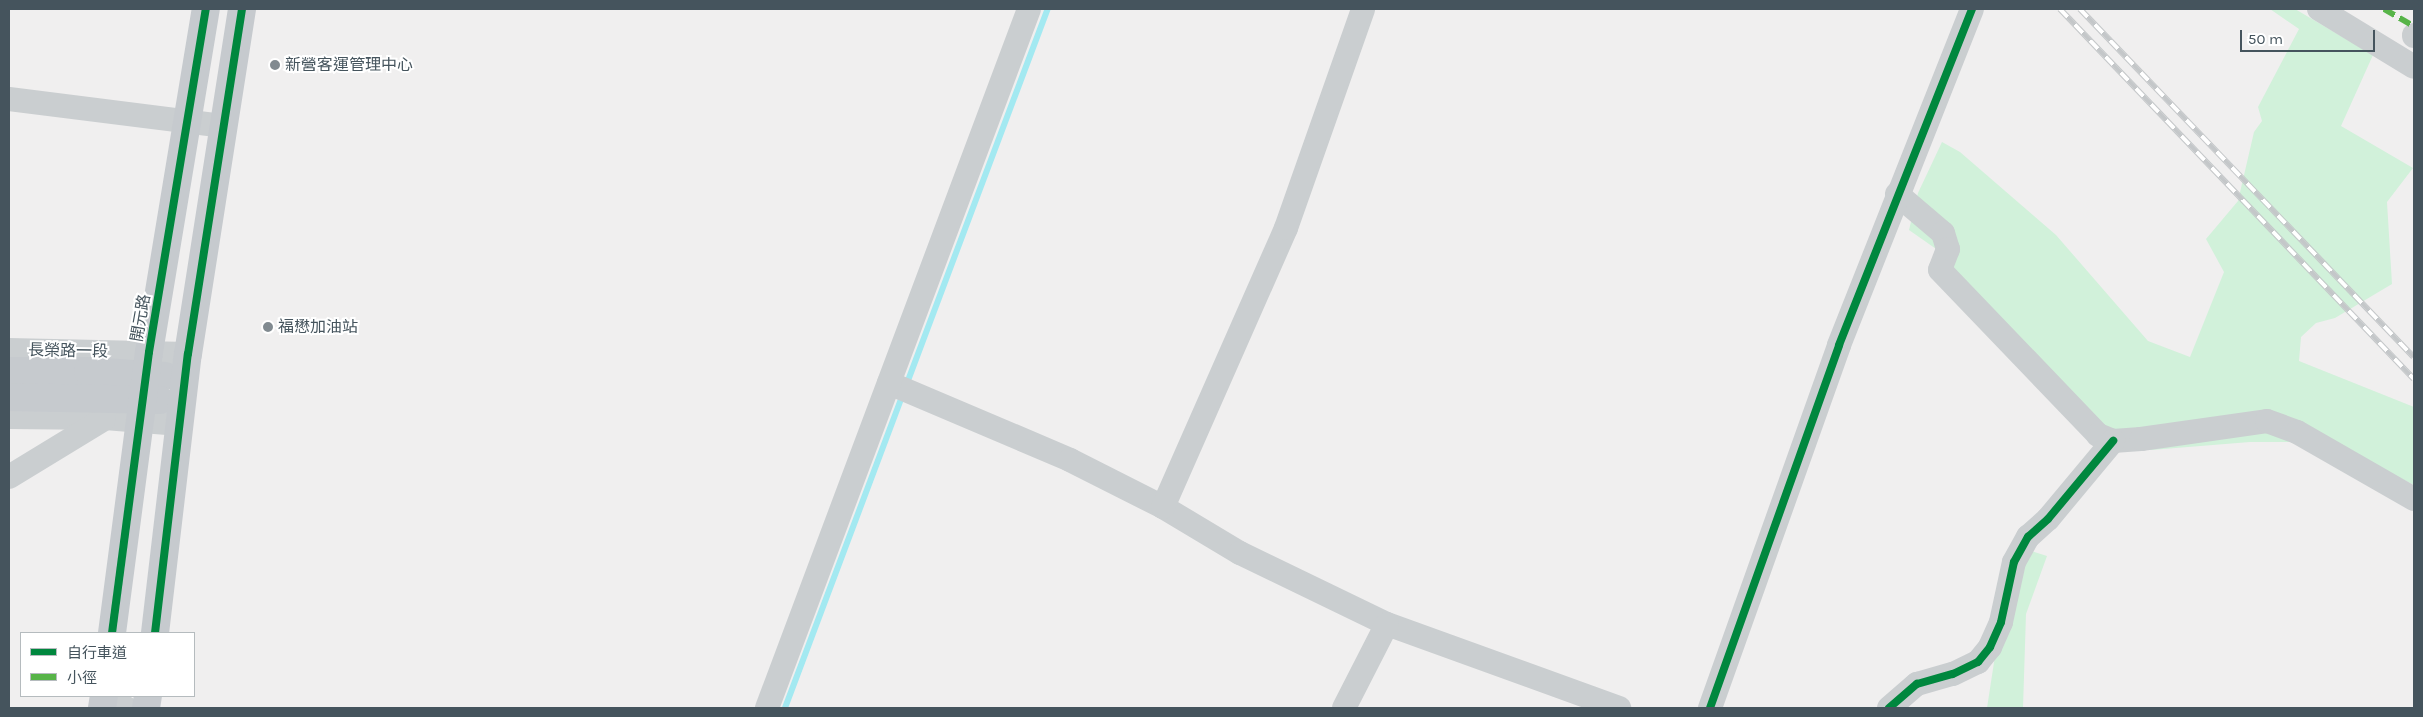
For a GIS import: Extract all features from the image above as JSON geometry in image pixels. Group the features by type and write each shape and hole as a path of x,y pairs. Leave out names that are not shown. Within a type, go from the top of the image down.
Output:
{"main road":[{"name":"開元路","path":"112,632 144,386 206,9"},
{"path":"155,632 184,389 242,9"},
{"path":"9,372 94,395"},
{"name":"長榮路一段","path":"94,395 144,386 184,389"},
{"path":"9,397 94,395"}],"street":[{"path":"767,708 1030,9"},
{"path":"1163,507 1286,228 1363,9"},
{"path":"1713,708 1836,355 1897,194 1972,9"},
{"path":"2319,9 2414,67"},
{"path":"9,99 224,126"},
{"path":"1897,194 1943,234 1948,249 1940,270 2098,435 2113,441 2267,421 2297,432 2414,499"},
{"name":"長榮路一段","path":"9,350 144,386 184,389"},
{"path":"889,384 1070,460 1163,507 1240,553 1387,624 1619,708"},
{"path":"9,477 94,395"},
{"name":"長榮路一段","path":"9,417 94,395"},
{"path":"1889,708 1917,684 1953,674 1978,662 1990,647 2001,622 2014,562 2028,537 2048,519 2113,441"},
{"path":"1344,708 1387,624"}],"green space":[{"path":"2270,9 2295,9 2373,55 2341,126 2413,168 2387,202 2392,284 2335,318 2316,323 2301,337 2299,361 2414,407 2414,485 2330,442 2250,442 2151,450 2113,437 1949,286 1949,258 1909,230 1918,193 1942,142 1960,152 2056,235 2148,341 2190,357 2224,272 2206,239 2238,201 2254,132 2262,121 2258,107 2299,29"},
{"path":"2012,545 2047,556 2026,614 2023,708 1987,708"}],"waterway":[{"path":"906,386 1048,9"},
{"path":"785,708 903,394"}],"railway":[{"path":"2060,9 2414,379"},
{"path":"2080,9 2414,357"}],"marked path":[{"path":"2384,9 2414,26"}],"cycle path":[{"path":"112,632 149,352 206,9"},
{"path":"155,632 188,354 242,9"},
{"path":"1710,708 1839,345 1972,9"},
{"path":"1889,708 1917,684 1953,674 1978,662 1990,647 2001,622 2014,562 2028,537 2048,519 2113,441"}],"place":[{"name":"新營客運管理中心","path":"275,65"},
{"name":"福懋加油站","path":"268,327"}]}
